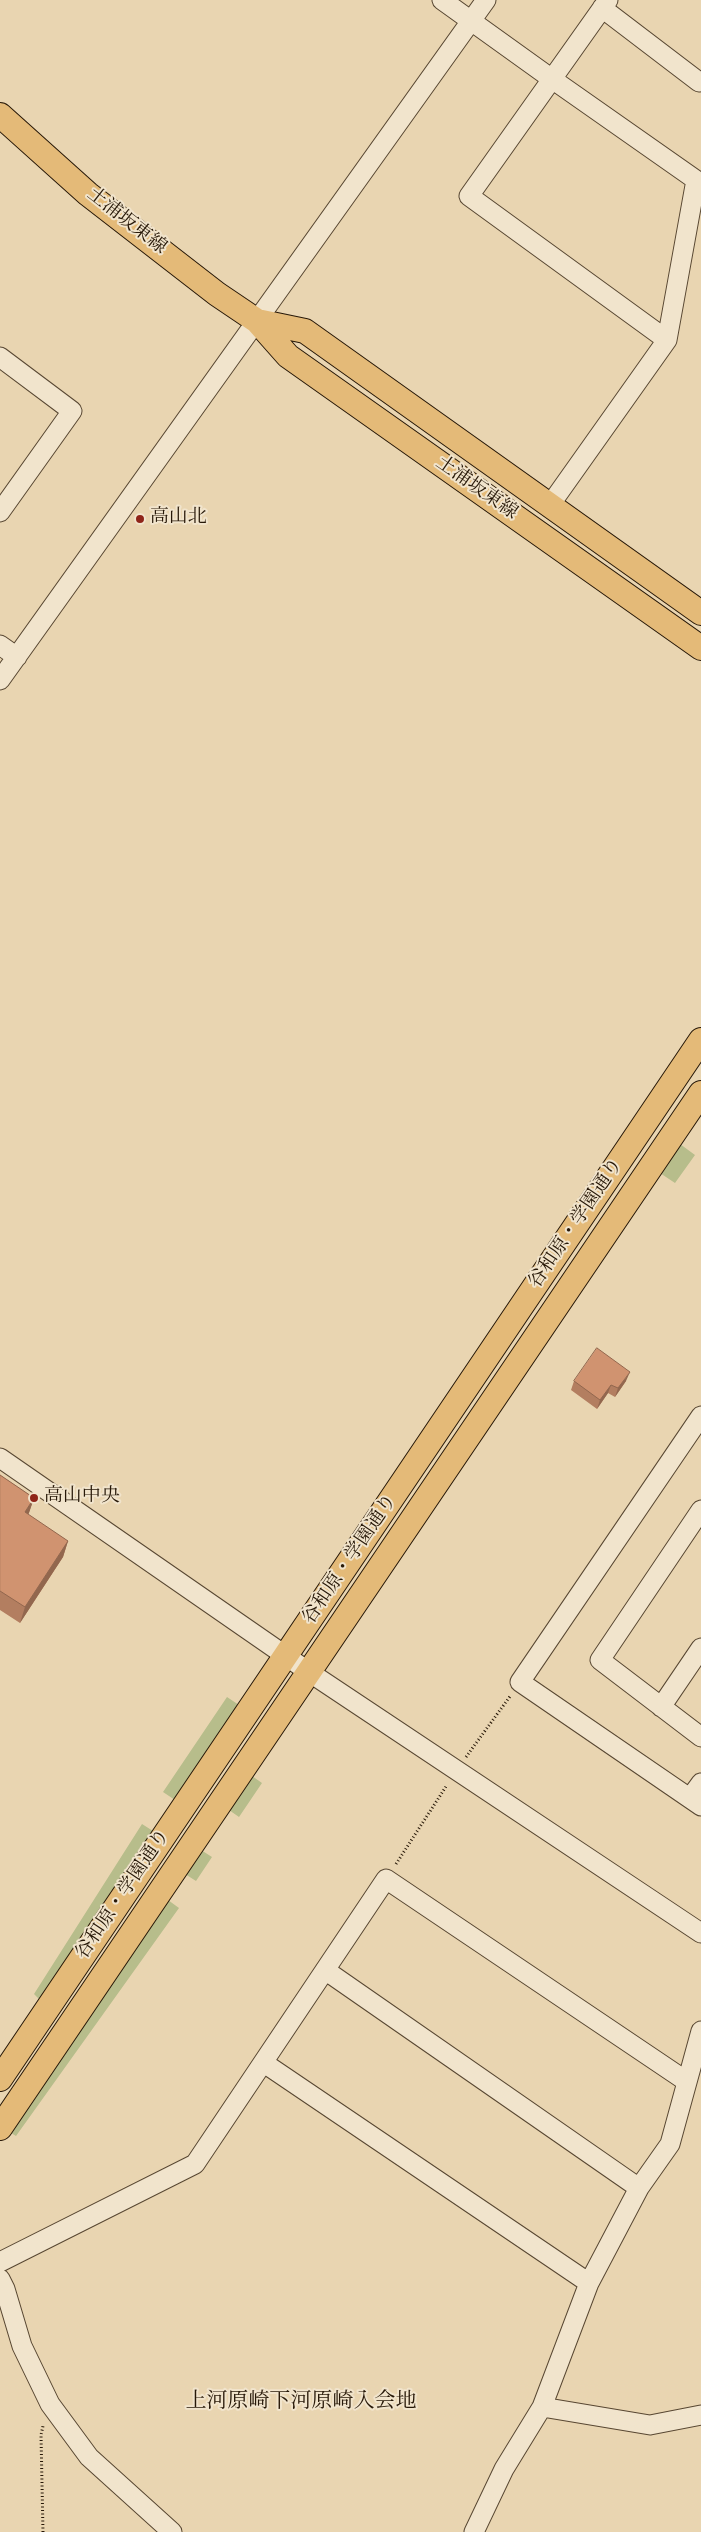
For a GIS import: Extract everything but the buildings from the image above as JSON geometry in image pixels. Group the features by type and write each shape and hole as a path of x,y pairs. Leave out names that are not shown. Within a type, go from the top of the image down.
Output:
{"main road":[{"name":"土浦坂東線","path":"0,115 88,194 217,294 257,322 288,356 701,648"},
{"name":"土浦坂東線","path":"257,322 305,331 701,613"},
{"name":"谷和原・学園通り","path":"0,2078 701,1040"},
{"name":"谷和原・学園通り","path":"0,2128 701,1093"}],"street":[{"path":"442,0 696,180 667,340 550,505"},
{"path":"0,680 486,0"},
{"path":"667,340 469,196 605,4 699,82"},
{"path":"0,357 72,411 0,512"},
{"path":"0,645 17,657"},
{"path":"699,1423 520,1682 696,1802 701,1783"},
{"path":"0,1458 309,1672 701,1934"},
{"path":"701,1510 600,1660 701,1737"},
{"path":"661,1707 701,1648"},
{"path":"0,2262 195,2164 386,1879 686,2081"},
{"path":"325,1970 639,2188"},
{"path":"474,2532 504,2469 542,2408 589,2283 639,2188 670,2144 701,2031"},
{"path":"264,2063 589,2283"},
{"path":"0,2279 5,2289 22,2346 50,2404 89,2457 172,2532"},
{"path":"542,2408 650,2425 701,2415"}],"path":[{"path":"42,2532 41,2435 50,2404"}],"green space":[{"path":"680,1144 695,1155 675,1183 660,1173"},
{"path":"227,1697 239,1705 175,1800 163,1792"},
{"path":"252,1776 262,1783 239,1817 229,1810"},
{"path":"142,1824 153,1831 39,1999 34,1994"},
{"path":"201,1850 212,1857 196,1881 185,1874"},
{"path":"168,1900 179,1908 16,2136 11,2133"}],"place":[{"name":"高山北","path":"140,519"},
{"name":"高山中央","path":"34,1498"}],"district":[{"name":"上河原崎下河原崎入会地","path":"301,2403"}]}
